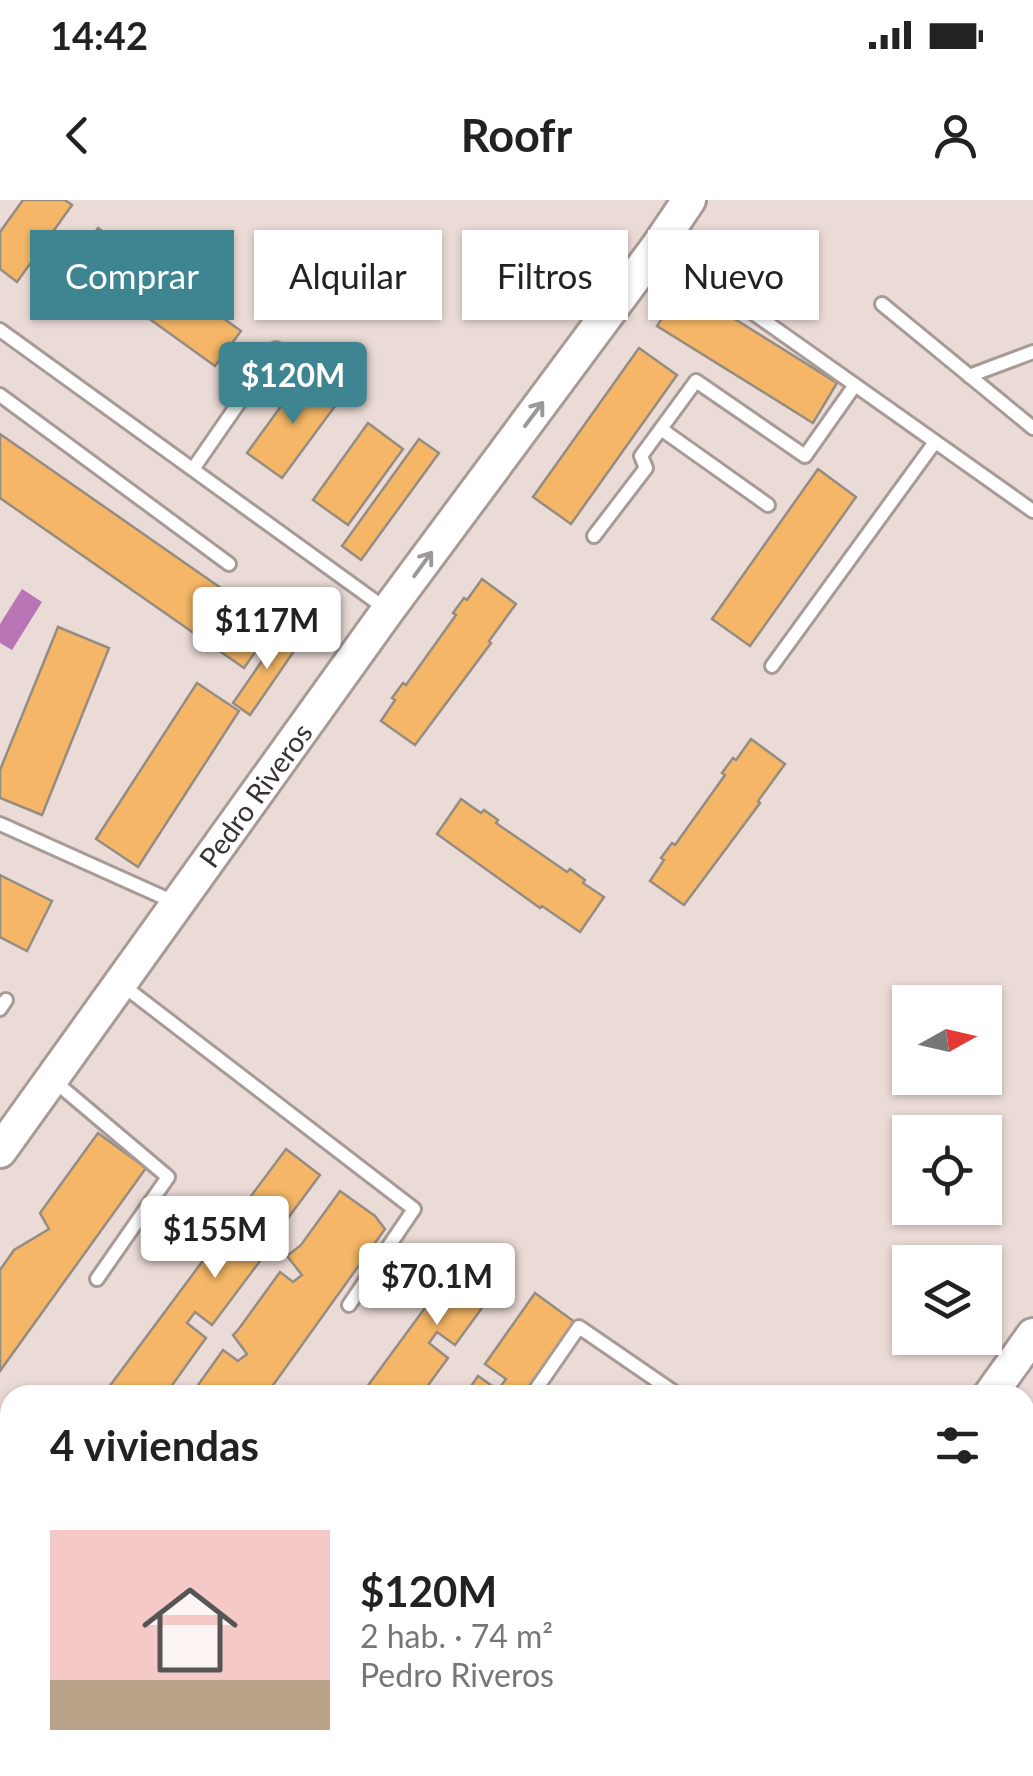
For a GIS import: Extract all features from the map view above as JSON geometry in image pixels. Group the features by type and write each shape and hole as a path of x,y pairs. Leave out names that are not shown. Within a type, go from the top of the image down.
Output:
{"street":[{"name":"Pedro Riveros","path":"669,230 689,200"},
{"name":"Pedro Riveros","path":"0,1150 388,610 648,259"},
{"path":"997,1385 1033,1335"}],"lane":[{"path":"882,304 1033,428"},
{"path":"762,320 1033,511"},
{"path":"0,330 388,610"},
{"path":"193,469 276,350"},
{"path":"969,376 1033,352"},
{"path":"594,536 646,468 641,456 696,381 805,456 855,386"},
{"path":"0,395 230,564"},
{"path":"661,429 768,505"},
{"path":"772,666 936,442"},
{"path":"0,824 177,903"},
{"path":"120,983 414,1209 349,1305"},
{"path":"52,1079 168,1178 97,1279"},
{"path":"539,1385 579,1328 663,1385"}],"shaded area":[{"path":"22,589 42,602 12,650 0,643 0,624"}],"building":[{"path":"23,200 65,200 72,205 54,230 30,230 30,264 17,282 0,269 0,232"},
{"path":"151,320 226,320 241,331 215,366"},
{"path":"661,320 736,320 837,383 813,423 657,326"},
{"path":"639,348 677,375 571,524 533,497"},
{"path":"303,376 338,402 282,478 247,453"},
{"path":"368,423 403,449 348,525 313,500"},
{"path":"0,434 274,625 244,668 0,498"},
{"path":"419,439 439,453 361,560 342,546"},
{"path":"818,469 856,497 750,646 712,619"},
{"path":"482,579 516,604 415,745 381,721 395,700 392,698 403,683 406,685 456,615 453,613"},
{"path":"58,627 109,648 42,815 0,798 0,770"},
{"path":"284,629 301,641 250,715 233,703"},
{"path":"197,683 239,711 138,867 96,839"},
{"path":"751,739 785,764 684,905 650,881 664,860 661,858 672,843 675,845 725,775 722,773"},
{"path":"461,799 481,813 484,810 498,820 496,823 567,872 570,869 604,897 580,932 437,834"},
{"path":"0,875 52,901 27,951 0,937"},
{"path":"98,1133 146,1168 0,1371 0,1270 14,1250 49,1229 40,1213"},
{"path":"286,1149 320,1175 268,1245 248,1231 241,1240 263,1257 212,1325 195,1312 187,1323 206,1338 172,1385 110,1385"},
{"path":"340,1191 375,1216 385,1229 273,1385 198,1385 223,1350 238,1361 247,1354 233,1335 280,1272 293,1282 302,1275 287,1256 301,1245"},
{"path":"469,1248 506,1275 455,1345 437,1332 429,1343 448,1358 428,1385 368,1385"},
{"path":"535,1293 576,1323 532,1385 502,1385 506,1379 485,1364"},
{"path":"478,1376 491,1385 472,1385"}]}
